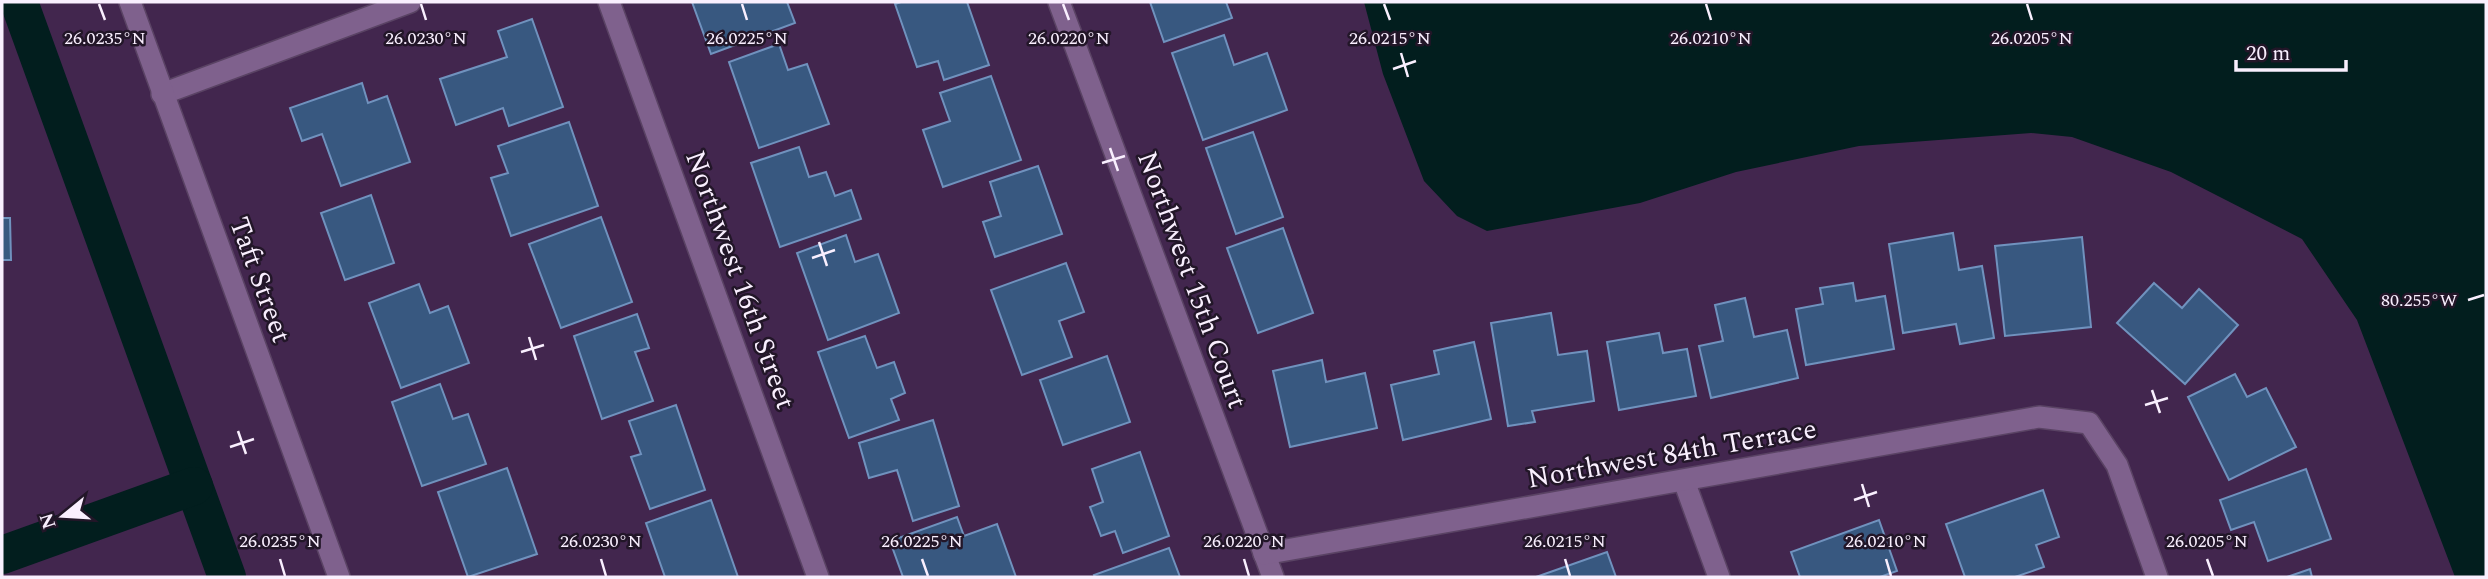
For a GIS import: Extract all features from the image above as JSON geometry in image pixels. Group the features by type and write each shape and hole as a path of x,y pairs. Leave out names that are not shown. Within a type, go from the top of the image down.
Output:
{"street":[{"name":"Taft Street","path":"130,2 339,577"},
{"path":"162,94 410,2"},
{"name":"Northwest 16th Street","path":"610,2 818,577"},
{"name":"Northwest 15th Court","path":"1059,2 1273,577"},
{"name":"Northwest 84th Terrace","path":"1265,554 2039,417 2089,423 2116,465 2157,577"},
{"path":"1684,481 1718,577"}],"shaded area":[{"path":"1364,2 2486,2 2486,577 2455,577 2357,320 2302,239 2171,172 2072,137 2031,133 1859,146 1736,172 1640,203 1487,231 1457,216 1424,181 1383,74"}],"building":[{"path":"692,2 787,2 795,23 711,54"},
{"path":"967,2 989,65 944,80 938,61 917,67 895,4"},
{"path":"1150,2 1226,2 1232,18 1164,42"},
{"path":"532,19 563,107 509,126 503,108 456,125 440,79 507,57 498,31"},
{"path":"1224,35 1234,65 1267,53 1287,110 1203,140 1172,53"},
{"path":"779,44 788,70 807,64 829,124 759,148 729,62"},
{"path":"991,76 1021,160 943,187 923,130 950,121 940,93"},
{"path":"362,83 368,103 387,96 410,162 341,186 322,134 302,141 290,108"},
{"path":"569,122 598,206 511,236 491,178 508,173 498,146"},
{"path":"1253,132 1283,217 1236,234 1206,148"},
{"path":"799,147 809,177 826,172 835,196 851,190 861,219 780,247 751,163"},
{"path":"1038,166 1062,234 995,257 983,222 1001,216 990,182"},
{"path":"371,195 394,263 345,280 321,213"},
{"path":"601,217 632,302 561,328 529,244"},
{"path":"2,218 10,218 11,260 2,260"},
{"path":"1283,228 1313,313 1258,333 1227,248"},
{"path":"1953,233 1959,270 1982,266 1994,338 1960,344 1956,324 1903,333 1889,244"},
{"path":"846,235 855,262 878,254 899,313 828,340 797,253"},
{"path":"2082,237 2091,327 2005,336 1995,246"},
{"path":"1066,263 1084,312 1059,321 1072,357 1022,375 991,290"},
{"path":"1853,283 1856,301 1885,296 1894,349 1806,365 1796,309 1823,304 1820,288"},
{"path":"2154,283 2182,308 2199,289 2238,325 2185,384 2117,323"},
{"path":"419,284 430,313 448,306 469,363 401,388 369,303"},
{"path":"1745,298 1754,337 1787,330 1798,378 1711,398 1699,346 1723,341 1715,305"},
{"path":"1551,313 1558,355 1587,351 1594,401 1532,411 1535,422 1508,426 1491,323"},
{"path":"637,314 649,348 635,352 653,401 602,419 574,336"},
{"path":"1659,333 1663,353 1687,349 1696,396 1619,410 1607,342"},
{"path":"865,336 877,368 894,362 905,393 891,399 899,420 849,438 818,352"},
{"path":"1474,342 1491,419 1403,440 1391,385 1439,374 1434,351"},
{"path":"1107,356 1130,422 1063,445 1040,380"},
{"path":"1322,360 1326,382 1365,373 1377,428 1290,447 1273,371"},
{"path":"2235,374 2247,397 2266,388 2296,447 2229,480 2188,397"},
{"path":"440,384 453,419 468,414 486,464 422,486 392,402"},
{"path":"676,405 705,490 650,509 631,457 641,454 629,421"},
{"path":"933,420 959,506 913,521 897,470 869,478 859,443"},
{"path":"1140,452 1169,536 1123,553 1115,531 1101,536 1090,507 1103,502 1092,469"},
{"path":"507,468 537,554 468,577 438,492"},
{"path":"2306,469 2331,539 2268,561 2254,522 2231,530 2220,500"},
{"path":"2043,490 2059,537 2036,545 2044,567 2015,577 1965,577 1946,524"},
{"path":"711,500 738,577 665,577 646,523"},
{"path":"957,517 964,536 997,524 1016,577 903,577 890,541"},
{"path":"1879,520 1897,571 1880,577 1800,577 1791,552"},
{"path":"1169,548 1180,577 1094,575"},
{"path":"1607,552 1616,577 1536,577"},
{"path":"2310,569 2312,577 2287,577"}],"waterway":[{"path":"19,2 227,577"},
{"path":"2,555 194,486"}]}
